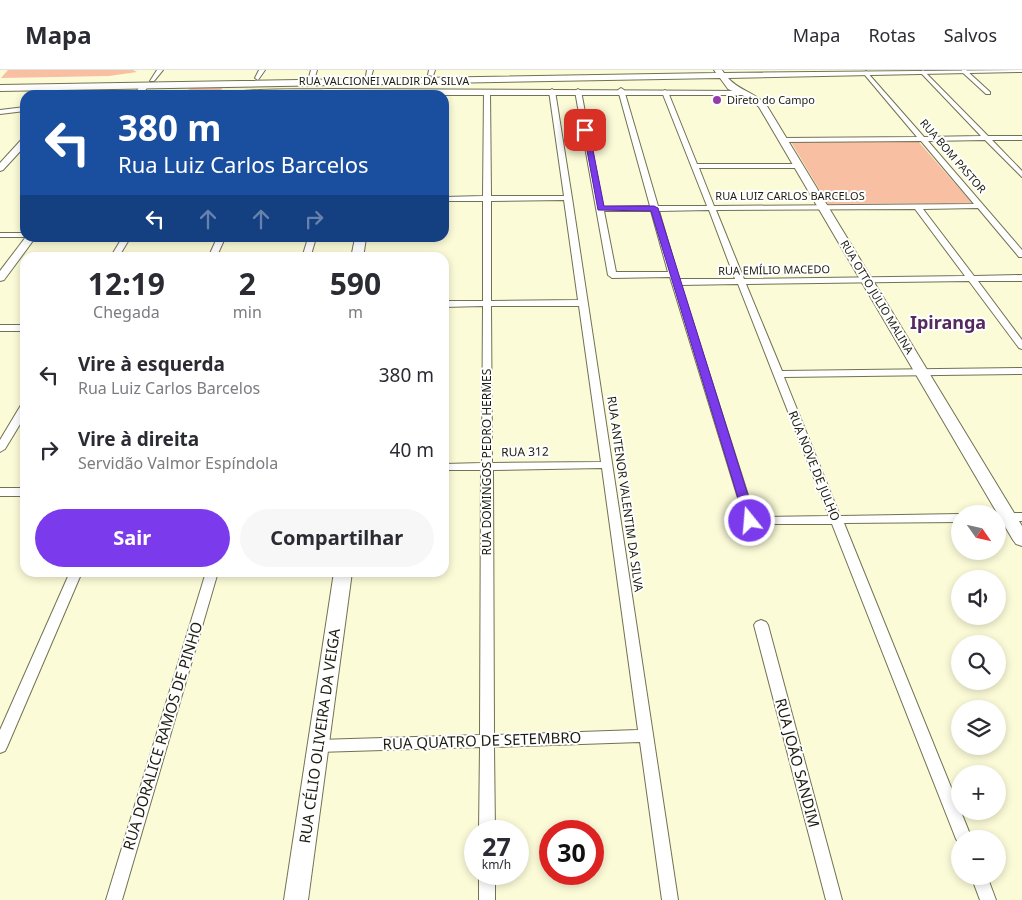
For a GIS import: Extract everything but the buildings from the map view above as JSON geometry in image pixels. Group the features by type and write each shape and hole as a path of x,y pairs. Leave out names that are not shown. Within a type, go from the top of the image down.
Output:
{"main road":[{"path":"1,85 148,83 258,78 341,82 429,75 516,78 741,70"},
{"path":"258,78 310,81 368,80 429,75 547,73 1022,70"},
{"name":"RUA OTTO JÚLIO MALINA","path":"719,72 731,87 761,103 922,372 996,505"},
{"path":"516,78 551,76 547,73"},
{"path":"417,90 429,75"},
{"path":"341,82 333,80 337,78 368,80"},
{"name":"RUA OTTO JÚLIO MALINA","path":"1006,521 1022,540"},
{"name":"RUA CÉLIO OLIVEIRA DA VEIGA","path":"296,900 342,577"}],"street":[{"path":"142,90 160,70"},
{"name":"RUA BOM PASTOR","path":"866,71 1022,254"},
{"path":"964,71 988,93"},
{"path":"922,72 1022,175"},
{"path":"252,90 258,78"},
{"name":"RUA VALCIONEI VALDIR DA SILVA","path":"291,90 310,81 368,80 401,90"},
{"path":"621,90 654,208 750,521 951,518"},
{"name":"RUA VALCIONEI VALDIR DA SILVA","path":"449,93 621,90 744,93"},
{"name":"RUA ANTENOR VALENTIM DA SILVA","path":"552,91 670,900"},
{"path":"578,91 600,209"},
{"name":"RUA DOMINGOS PEDRO HERMES","path":"487,92 487,820"},
{"name":"RUA NOVE DE JULHO","path":"665,92 960,830"},
{"path":"0,112 20,110"},
{"path":"783,140 1022,138"},
{"path":"0,168 20,146"},
{"path":"695,166 799,166"},
{"path":"449,199 568,198"},
{"path":"917,206 1022,346"},
{"name":"RUA LUIZ CARLOS BARCELOS","path":"600,209 980,206"},
{"name":"RUA EMÍLIO MACEDO","path":"600,209 612,275 740,281 1022,278"},
{"path":"0,235 20,235"},
{"path":"0,278 27,242"},
{"path":"449,304 583,302"},
{"path":"0,328 20,328"},
{"path":"777,374 1022,371"},
{"path":"0,448 20,415"},
{"name":"RUA 312","path":"449,467 607,465"},
{"path":"0,492 20,492"},
{"path":"1006,517 1022,517"},
{"path":"0,746 74,577"},
{"name":"RUA DORALICE RAMOS DE PINHO","path":"114,900 211,577"},
{"name":"RUA JOÃO SANDIM","path":"761,625 834,900"},
{"name":"RUA QUATRO DE SETEMBRO","path":"318,746 646,736"},
{"path":"487,885 487,900"},
{"path":"982,885 988,900"}],"shaded area":[{"path":"8,70 133,70 137,72 109,76 1,78"},
{"path":"223,86 221,90 187,90 194,87"},
{"path":"918,141 972,203 828,204 791,142"}],"place":[{"name":"Direto do Campo","path":"717,100"}],"district":[{"name":"Ipiranga","path":"948,323"}],"route":[{"path":"585,130 600,209 654,208 750,521"}]}
